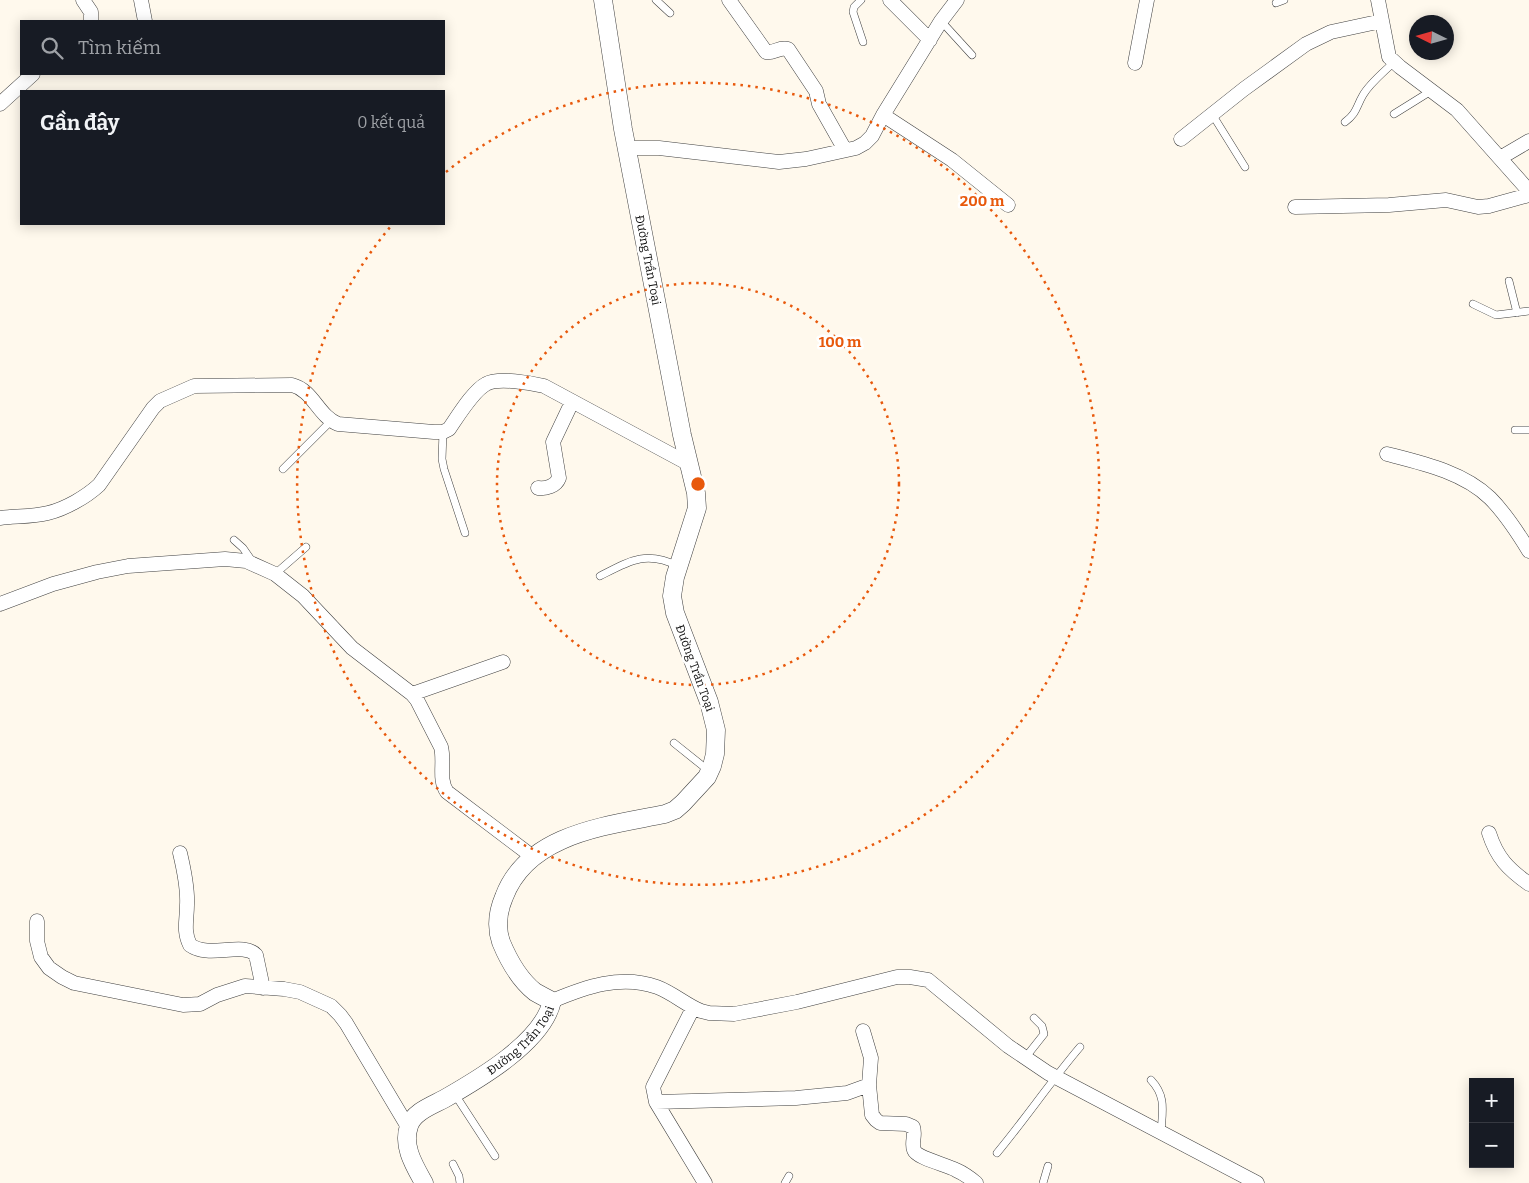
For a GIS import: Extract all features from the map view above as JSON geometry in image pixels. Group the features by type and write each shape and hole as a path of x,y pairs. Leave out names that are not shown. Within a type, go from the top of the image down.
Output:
{"street":[{"path":"83,0 91,12 92,20"},
{"path":"141,0 145,20"},
{"name":"Đường Trần Toại","path":"408,1127 416,1115 520,1050 550,1011 552,1001 535,992 523,980 504,949 498,933 501,905 507,889 517,873 532,856 567,838 592,829 665,814 675,810 707,777 715,754 716,730 709,702 676,613 672,596 678,566 697,508 696,493 682,435 622,129 603,0"},
{"path":"729,0 766,52 769,53 784,48 788,49 816,91 820,104 845,150"},
{"path":"890,0 930,40"},
{"path":"627,148 659,148 779,162 806,159 856,148 872,136 941,21 957,0"},
{"path":"1135,63 1147,0"},
{"path":"1378,0 1389,57 1431,92 1457,110 1529,191"},
{"path":"1181,138 1306,44 1331,32 1382,21"},
{"path":"0,104 32,75"},
{"path":"883,115 952,160 1008,205"},
{"path":"1500,158 1529,141"},
{"path":"1295,207 1389,206 1446,200 1478,207 1489,206 1529,195"},
{"path":"0,518 47,514 92,492 99,485 153,408 160,401 188,387 194,386 292,385 300,387 331,421 338,424 443,432 449,429 477,392 486,384 495,381 533,383 544,386 689,464"},
{"path":"538,488 552,485 559,478 552,442 572,402"},
{"path":"1387,454 1445,471 1477,488 1490,498 1529,551"},
{"path":"0,604 62,582 128,566 225,559 246,561 254,564 275,574 304,596 352,648 412,694 417,700 441,747 443,756 443,786 447,792 532,856"},
{"path":"412,694 503,662"},
{"path":"1489,833 1495,850 1503,863 1529,884"},
{"path":"180,853 185,875 187,905 185,928 190,945 201,951 246,950 254,953 256,955 262,988"},
{"path":"37,921 37,941 40,957 49,968 74,983 183,1005 200,1004 217,995 245,986 284,989 300,992 330,1006 340,1015 408,1127 408,1150 424,1183"},
{"path":"552,1001 581,989 600,984 640,983 658,987 693,1008 709,1013 734,1014 797,1002 891,978 920,978 935,984 973,1018 1025,1058 1055,1077 1161,1133 1241,1179 1257,1183"},
{"path":"693,1008 653,1087 656,1102 704,1183"},
{"path":"863,1031 871,1058 869,1085 872,1115 880,1123 906,1124 913,1127 914,1152 956,1170 976,1183"},
{"path":"656,1102 796,1098 847,1093 869,1085"}],"lane":[{"path":"656,0 670,13"},
{"path":"861,0 854,7 853,12 863,42"},
{"path":"1276,3 1284,0"},
{"path":"941,21 972,55"},
{"path":"1345,122 1358,109 1363,95 1394,62"},
{"path":"1394,114 1431,92"},
{"path":"1212,114 1245,167"},
{"path":"1509,281 1517,313"},
{"path":"1474,304 1496,315 1529,311"},
{"path":"283,469 331,421"},
{"path":"1515,430 1529,430"},
{"path":"443,432 443,464 465,533"},
{"path":"234,540 244,548 254,564"},
{"path":"275,574 306,547"},
{"path":"600,576 631,560 640,558 661,560 678,566"},
{"path":"674,743 710,771"},
{"path":"1025,1058 1044,1034 1042,1026 1034,1018"},
{"path":"997,1153 1080,1047"},
{"path":"1151,1080 1157,1087 1163,1101 1161,1133"},
{"path":"454,1093 495,1156"},
{"path":"453,1164 460,1183"},
{"path":"1043,1183 1048,1166"},
{"path":"785,1183 790,1176"}]}
